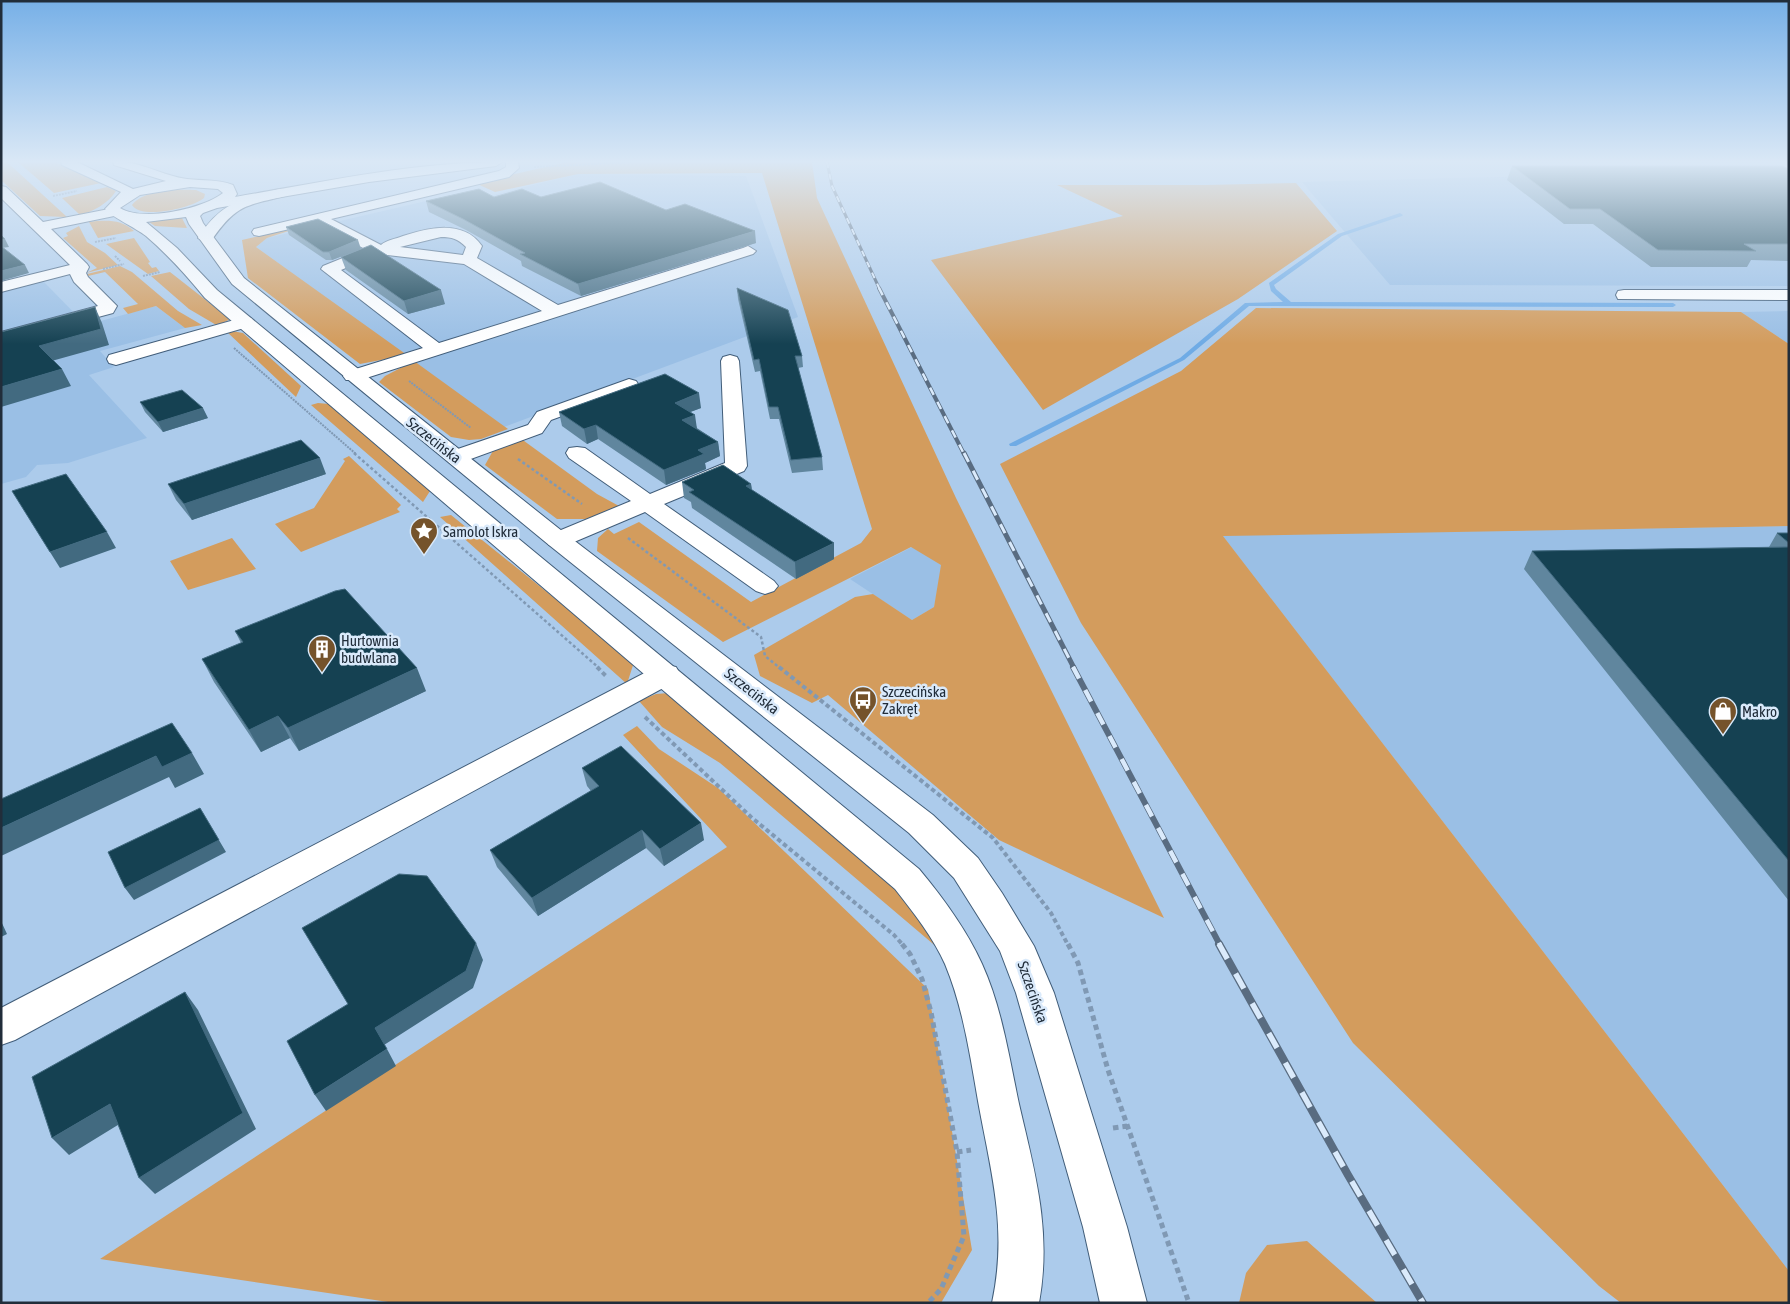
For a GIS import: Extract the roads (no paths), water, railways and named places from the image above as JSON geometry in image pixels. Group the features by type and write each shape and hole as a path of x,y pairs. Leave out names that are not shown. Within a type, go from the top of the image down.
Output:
{"main road":[{"path":"35,223 81,267"},
{"path":"41,228 62,223"},
{"name":"Szczecińska","path":"140,223 184,262 211,294 666,674 906,878 927,903 947,934 969,978 1021,1201 1024,1253 1015,1303"},
{"name":"Szczecińska","path":"197,223 238,281 558,540 920,824 966,868 1016,946 1035,993 1099,1208 1124,1303"},
{"path":"206,238 214,223"},
{"path":"258,232 297,223"},
{"path":"327,223 377,249 468,260 557,312"},
{"path":"436,349 329,269 377,249 429,234 450,233 460,235 474,246 468,260"},
{"path":"353,376 748,251"},
{"path":"1,286 81,267"},
{"path":"1,338 107,309 108,306 80,279 78,273 81,267"},
{"path":"1624,295 1789,295"},
{"path":"116,359 245,322"},
{"path":"558,540 736,466 730,361"},
{"path":"456,457 535,429 544,416 629,385"},
{"path":"577,453 765,586"},
{"path":"1,1028 666,674"}],"waterway":[{"path":"1289,304 1273,290 1271,284 1340,235 1376,223"},
{"path":"1013,444 1182,359 1247,304 1289,304"},
{"path":"1289,304 1673,305"}],"railway":[{"path":"849,223 880,290"},
{"path":"880,290 964,454"},
{"path":"964,453 1074,668"},
{"path":"1073,667 1220,945"},
{"path":"1219,944 1348,1175 1423,1303"}],"place":[{"name":"Samolot Iskra","path":"424,555"},
{"name":"Hurtownia budwlana","path":"322,673"},
{"name":"Szczecińska Zakręt","path":"863,724"},
{"name":"Makro","path":"1723,735"}]}
